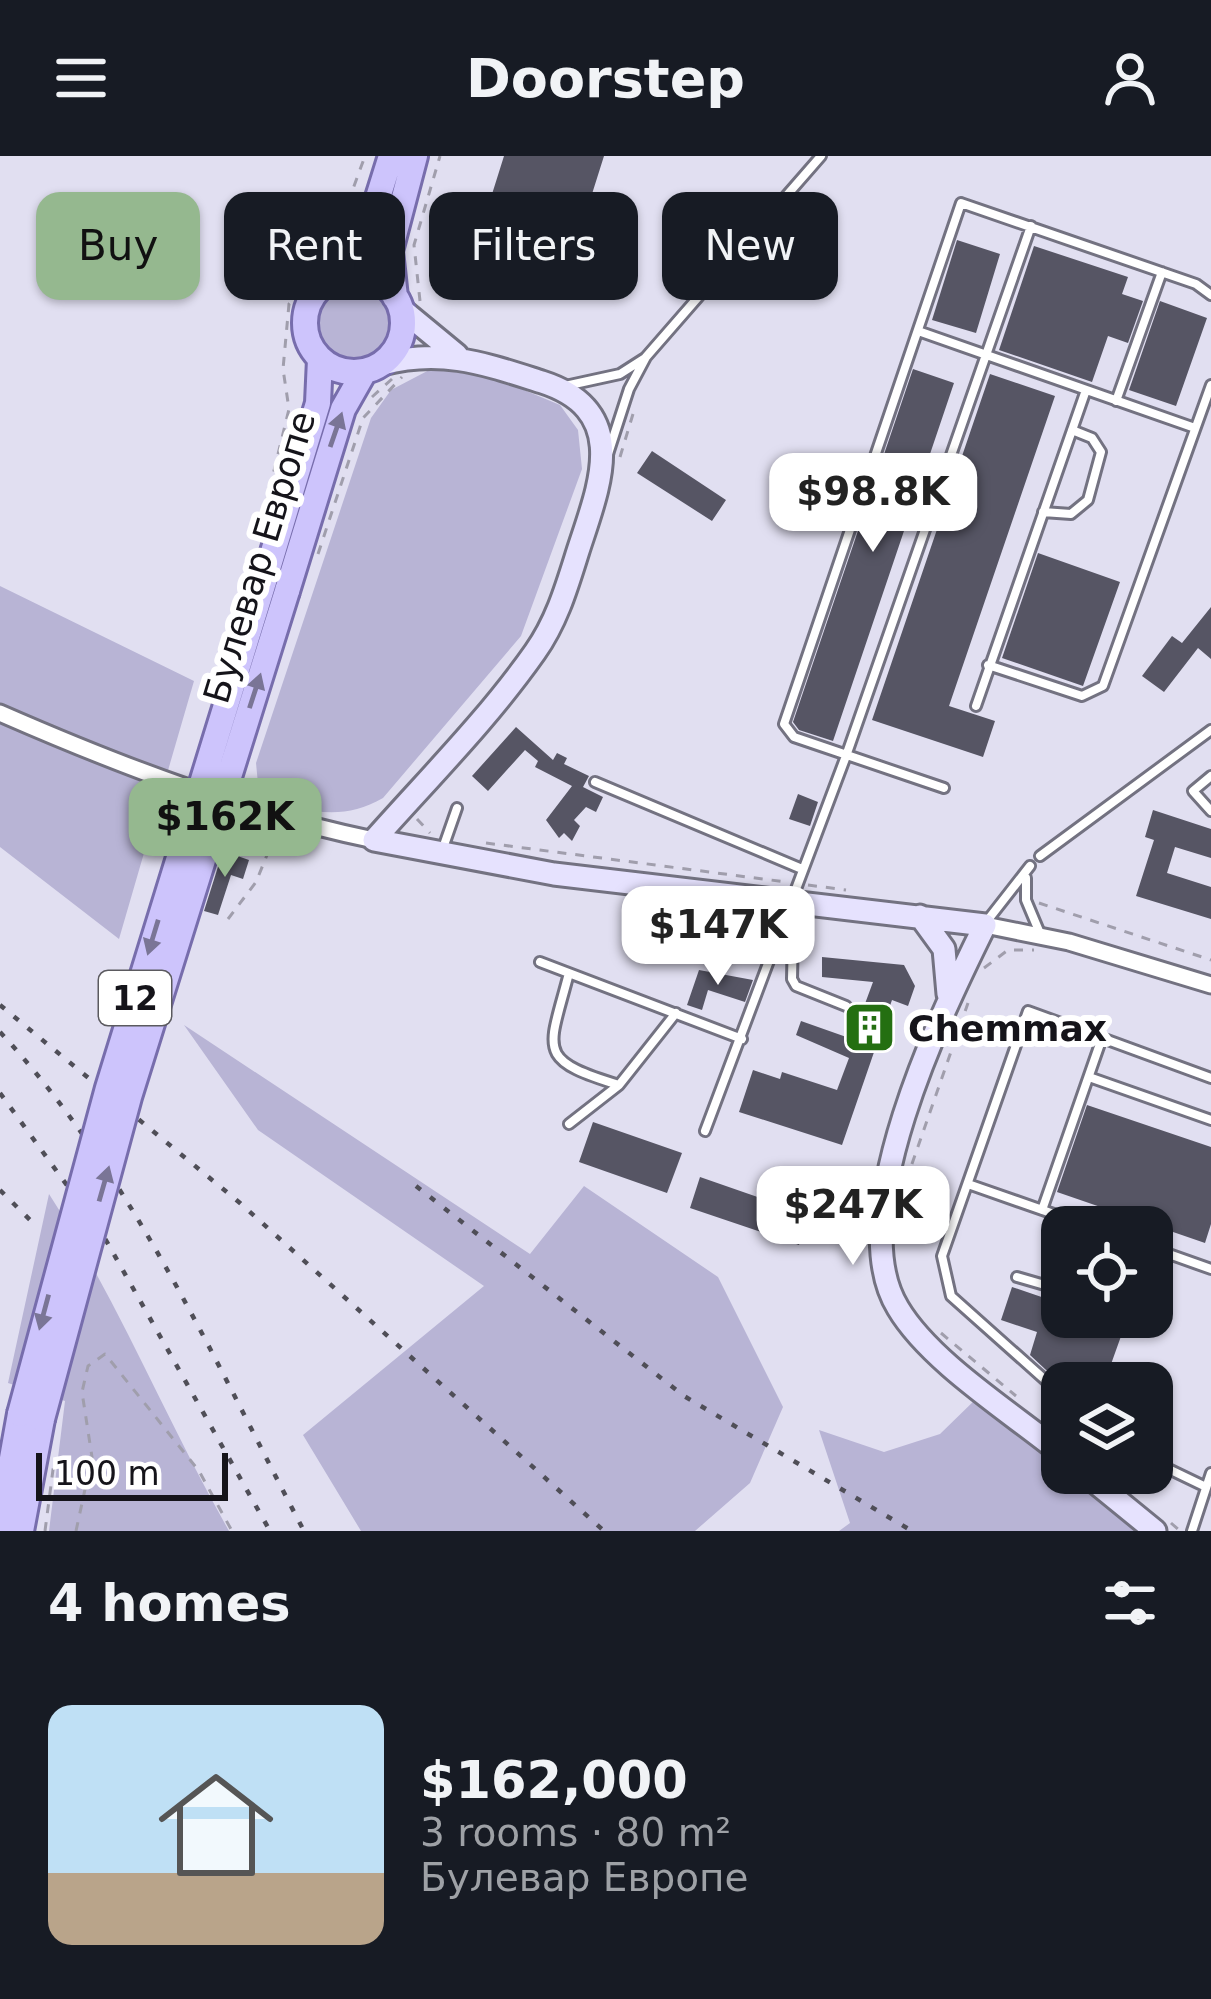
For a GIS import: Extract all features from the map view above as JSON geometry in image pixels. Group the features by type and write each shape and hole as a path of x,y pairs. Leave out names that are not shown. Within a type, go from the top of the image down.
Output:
{"main road":[{"name":"Булевар Европе","path":"380,192 391,156"},
{"name":"Булевар Европе","path":"0,1525 31,1417 101,1109 275,588 343,409 399,340 390,251 415,156"},
{"name":"Булевар Европе","path":"313,300 305,314 310,346 320,359 340,370 373,368"},
{"path":"395,300 398,303"},
{"name":"Булевар Европе","path":"275,588 318,403 320,359"},
{"name":"Булевар Европе","path":"21,1531 31,1417"}],"street":[{"path":"374,840 537,650 558,612 608,474 600,433 589,412 555,387 423,344 398,303"},
{"path":"373,368 423,344"},
{"path":"0,713 149,775 281,818 374,840 443,846 790,902 985,926 1048,938 1211,985"},
{"path":"920,916 944,949 948,1000"},
{"path":"985,926 948,1000 886,1179 877,1233 886,1284 917,1334 1041,1437"},
{"path":"1109,1494 1154,1531"}],"lane":[{"path":"608,474 629,389 646,357 820,156"},
{"path":"944,788 794,737 784,724 921,332 961,203 1162,272 1211,296"},
{"path":"705,1131 846,756 1031,226"},
{"path":"1116,401 1162,272"},
{"path":"921,332 1195,428"},
{"path":"555,387 589,385 646,357"},
{"path":"988,665 1082,696 1103,686 1211,385"},
{"path":"976,706 1086,390"},
{"path":"1043,512 1072,514 1088,500 1101,452 1092,438 1072,430"},
{"path":"1040,856 1211,730"},
{"path":"1211,776 1193,791 1211,811"},
{"path":"595,782 802,868"},
{"path":"443,846 457,808"},
{"path":"985,926 1028,870 1030,917 1048,938"},
{"path":"790,902 794,932 791,979 796,986 847,1006"},
{"path":"540,962 742,1039"},
{"path":"569,973 551,1042 556,1058 574,1071 619,1085"},
{"path":"569,1124 619,1085 676,1012"},
{"path":"1041,1376 951,1296 942,1256 1028,1012 1211,1078"},
{"path":"1043,1206 1102,1038"},
{"path":"1089,1077 1211,1120"},
{"path":"967,1184 1041,1210"},
{"path":"776,1193 877,1233"},
{"path":"1173,1256 1210,1266"},
{"path":"1017,1276 1041,1283"},
{"path":"1173,1471 1206,1487"},
{"path":"1192,1531 1211,1473"}],"path":[{"path":"260,531 290,409 283,369 289,304 331,252 365,156"},
{"path":"310,562 322,538 359,418 423,344 433,323 420,300 413,256 438,156"},
{"path":"608,474 634,411"},
{"path":"416,813 443,846 790,902 862,892"},
{"path":"228,920 256,882 281,818"},
{"path":"1047,904 1211,961"},
{"path":"980,972 1008,950 1049,950 1048,938"},
{"path":"76,1531 92,1457 82,1392 88,1366 105,1354 200,1471 232,1531"},
{"path":"45,1531 53,1456"}],"shaded area":[{"path":"324,300 384,300 390,309 390,339 369,360 339,360 318,339 315,324"},
{"path":"433,368 500,380 560,405 578,430 582,469 521,636 383,798 352,810 321,812 259,794 256,763 371,418 391,390"},
{"path":"0,586 194,681 119,939 0,847"},
{"path":"184,1025 530,1254 584,1186 718,1277 783,1407 750,1483 695,1531 361,1531 303,1435 484,1286 258,1130"},
{"path":"49,1194 98,1277 229,1531 49,1531 65,1401 8,1383"},
{"path":"979,1396 1041,1448 1041,1494 1096,1494 1141,1531 839,1531 850,1523 819,1430 884,1452 940,1434"}],"building":[{"path":"504,156 604,156 593,192 493,192"},
{"path":"957,240 1000,254 976,333 932,320"},
{"path":"1034,246 1128,277 1122,294 1143,301 1128,343 1108,336 1092,382 999,350"},
{"path":"1160,301 1207,318 1176,406 1129,390"},
{"path":"913,369 954,383 833,741 799,730 793,722"},
{"path":"990,374 1055,396 949,706 995,721 983,757 872,720"},
{"path":"652,451 726,500 712,521 637,473"},
{"path":"1038,553 1120,582 1083,686 1002,658"},
{"path":"1211,607 1211,659 1198,648 1164,692 1142,676 1172,636 1182,643"},
{"path":"516,727 553,760 557,753 567,758 564,764 589,776 583,787 603,797 596,812 586,807 574,820 580,826 572,841 564,833 559,838 546,820 572,786 535,767 538,761 525,750 488,791 472,776"},
{"path":"798,794 818,802 810,826 789,819"},
{"path":"1153,810 1211,829 1211,858 1175,847 1167,873 1211,887 1211,919 1136,896 1154,840 1145,837"},
{"path":"223,851 249,860 243,879 231,875 218,915 204,911"},
{"path":"822,957 904,965 915,986 908,1006 892,1000 842,1145 739,1112 753,1070 780,1079 782,1072 837,1090 849,1058 796,1035 801,1021 852,1039 873,982 822,977"},
{"path":"699,970 753,980 745,1002 708,990 702,1010 687,1005"},
{"path":"1087,1105 1211,1147 1211,1224 1205,1243 1173,1232 1173,1206 1098,1206 1057,1192"},
{"path":"593,1122 682,1153 667,1193 579,1162"},
{"path":"700,1177 809,1215 799,1245 690,1208"},
{"path":"1012,1287 1041,1297 1041,1338 1120,1338 1112,1362 1041,1365 1030,1355 1037,1332 1001,1320"}],"railway":[{"path":"0,1005 240,1203 604,1531"},
{"path":"0,1032 91,1146 130,1207 203,1335 304,1531"},
{"path":"0,1093 103,1235 270,1531"},
{"path":"416,1186 684,1396 912,1531"},
{"path":"0,1190 36,1226"}],"place":[{"name":"Chemmax","path":"869,1028"}]}
